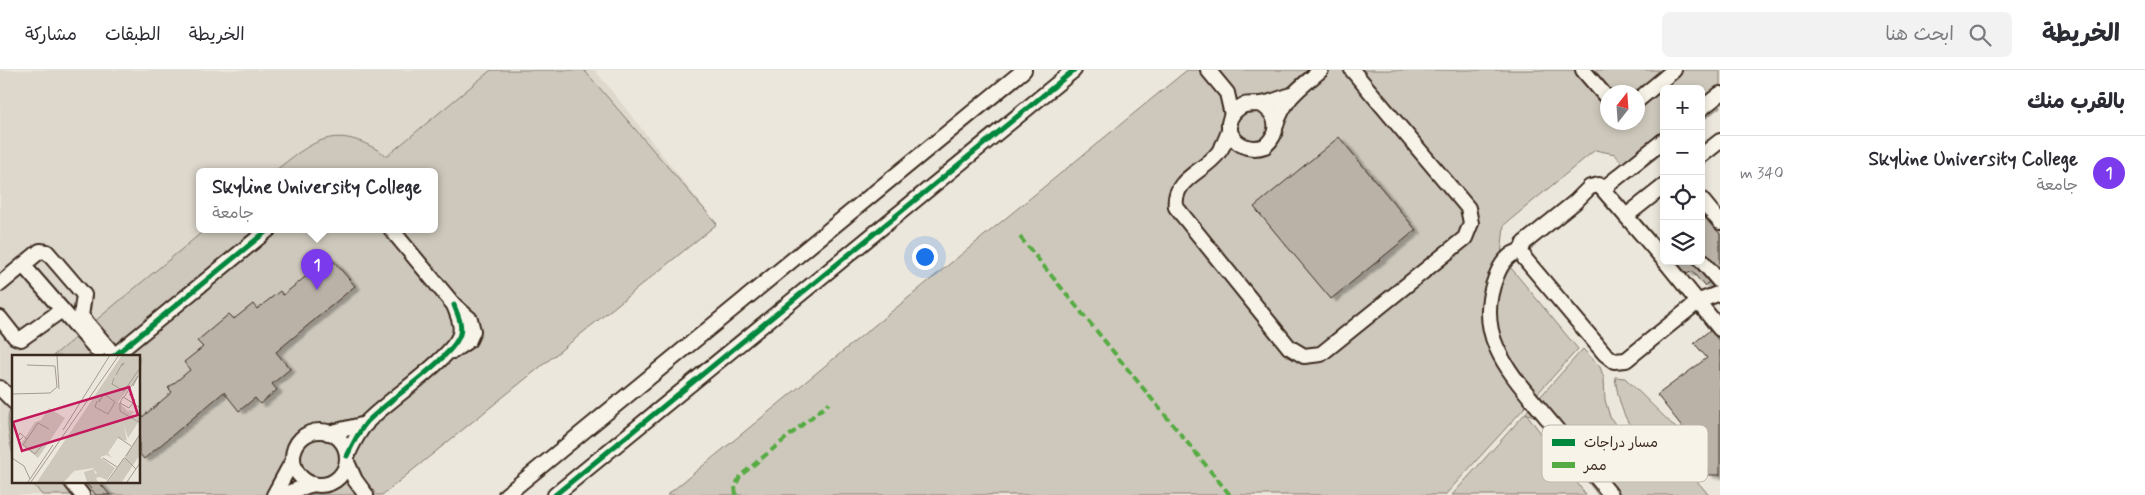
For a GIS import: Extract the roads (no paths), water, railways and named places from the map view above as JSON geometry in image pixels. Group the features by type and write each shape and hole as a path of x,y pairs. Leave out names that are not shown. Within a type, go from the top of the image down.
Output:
{"street":[{"path":"506,495 1024,70"},
{"path":"555,495 1074,70"},
{"path":"1208,70 1227,94 1236,142 1249,149"},
{"path":"1217,155 1257,149 1271,141 1284,104 1291,95 1321,70"},
{"path":"1291,95 1240,107 1231,122 1217,155 1182,184 1176,195 1176,207 1289,347 1304,356 1321,354 1464,238 1471,223 1468,208 1352,70"},
{"path":"1583,70 1600,90"},
{"path":"1645,94 1674,70"},
{"path":"1227,94 1268,108 1274,116 1276,125"},
{"path":"1705,106 1720,94"},
{"path":"1705,153 1720,141"},
{"path":"1603,189 1660,143"},
{"path":"1660,256 1599,185 1590,187 1575,202 1524,243 1521,251 1524,259 1598,346 1614,361 1626,360 1699,301 1720,293"},
{"path":"1626,216 1660,189"},
{"path":"1705,204 1720,222"},
{"path":"115,355 264,233"},
{"path":"281,495 335,480 345,469 347,459 366,424 444,356 460,335 461,326 454,305 394,233"},
{"path":"0,284 40,251 47,252 84,295 81,316 113,355"},
{"path":"1521,251 1510,255 1503,263 1491,288 1489,303 1490,324 1495,347 1513,378 1552,425"},
{"path":"23,265 102,355"},
{"path":"1668,265 1699,301 1720,329"},
{"path":"1705,265 1720,282"},
{"path":"0,318 15,337 21,340 62,310"},
{"path":"0,388 12,400"},
{"path":"274,495 293,460 296,446 307,435 321,432 328,433 366,424"},
{"path":"328,433 341,442 355,480 366,495"},
{"path":"293,460 299,475 334,495"},
{"path":"72,482 82,495"},
{"path":"1600,482 1611,495"}],"place":[{"name":"Skyline University College","path":"317,290"}]}
